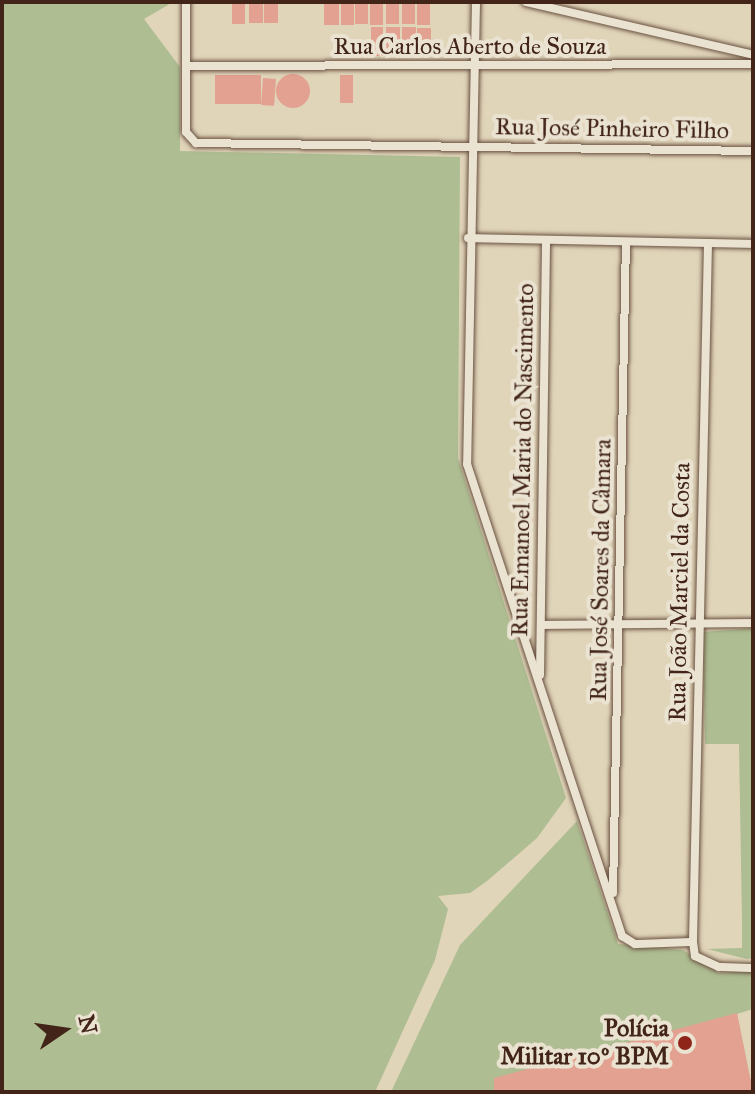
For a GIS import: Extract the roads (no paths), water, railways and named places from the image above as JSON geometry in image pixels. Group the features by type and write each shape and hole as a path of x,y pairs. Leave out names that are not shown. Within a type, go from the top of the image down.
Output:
{"street":[{"name":"Rua José Pinheiro Filho","path":"186,2 186,132 196,143 753,151"},
{"path":"476,2 471,68 467,464 627,941 693,942 695,956 719,967 753,968"},
{"path":"526,2 753,55"},
{"name":"Rua Carlos Aberto de Souza","path":"186,66 471,68 753,64"},
{"path":"468,238 753,244"},
{"name":"Rua Emanoel Maria do Nascimento","path":"540,680 546,240"},
{"name":"Rua José Soares da Câmara","path":"613,900 621,623 626,242"},
{"name":"Rua João Marciel da Costa","path":"693,942 708,243"},
{"path":"541,625 753,623"}],"place":[{"name":"Polícia Militar 10º BPM","path":"685,1043"}]}
